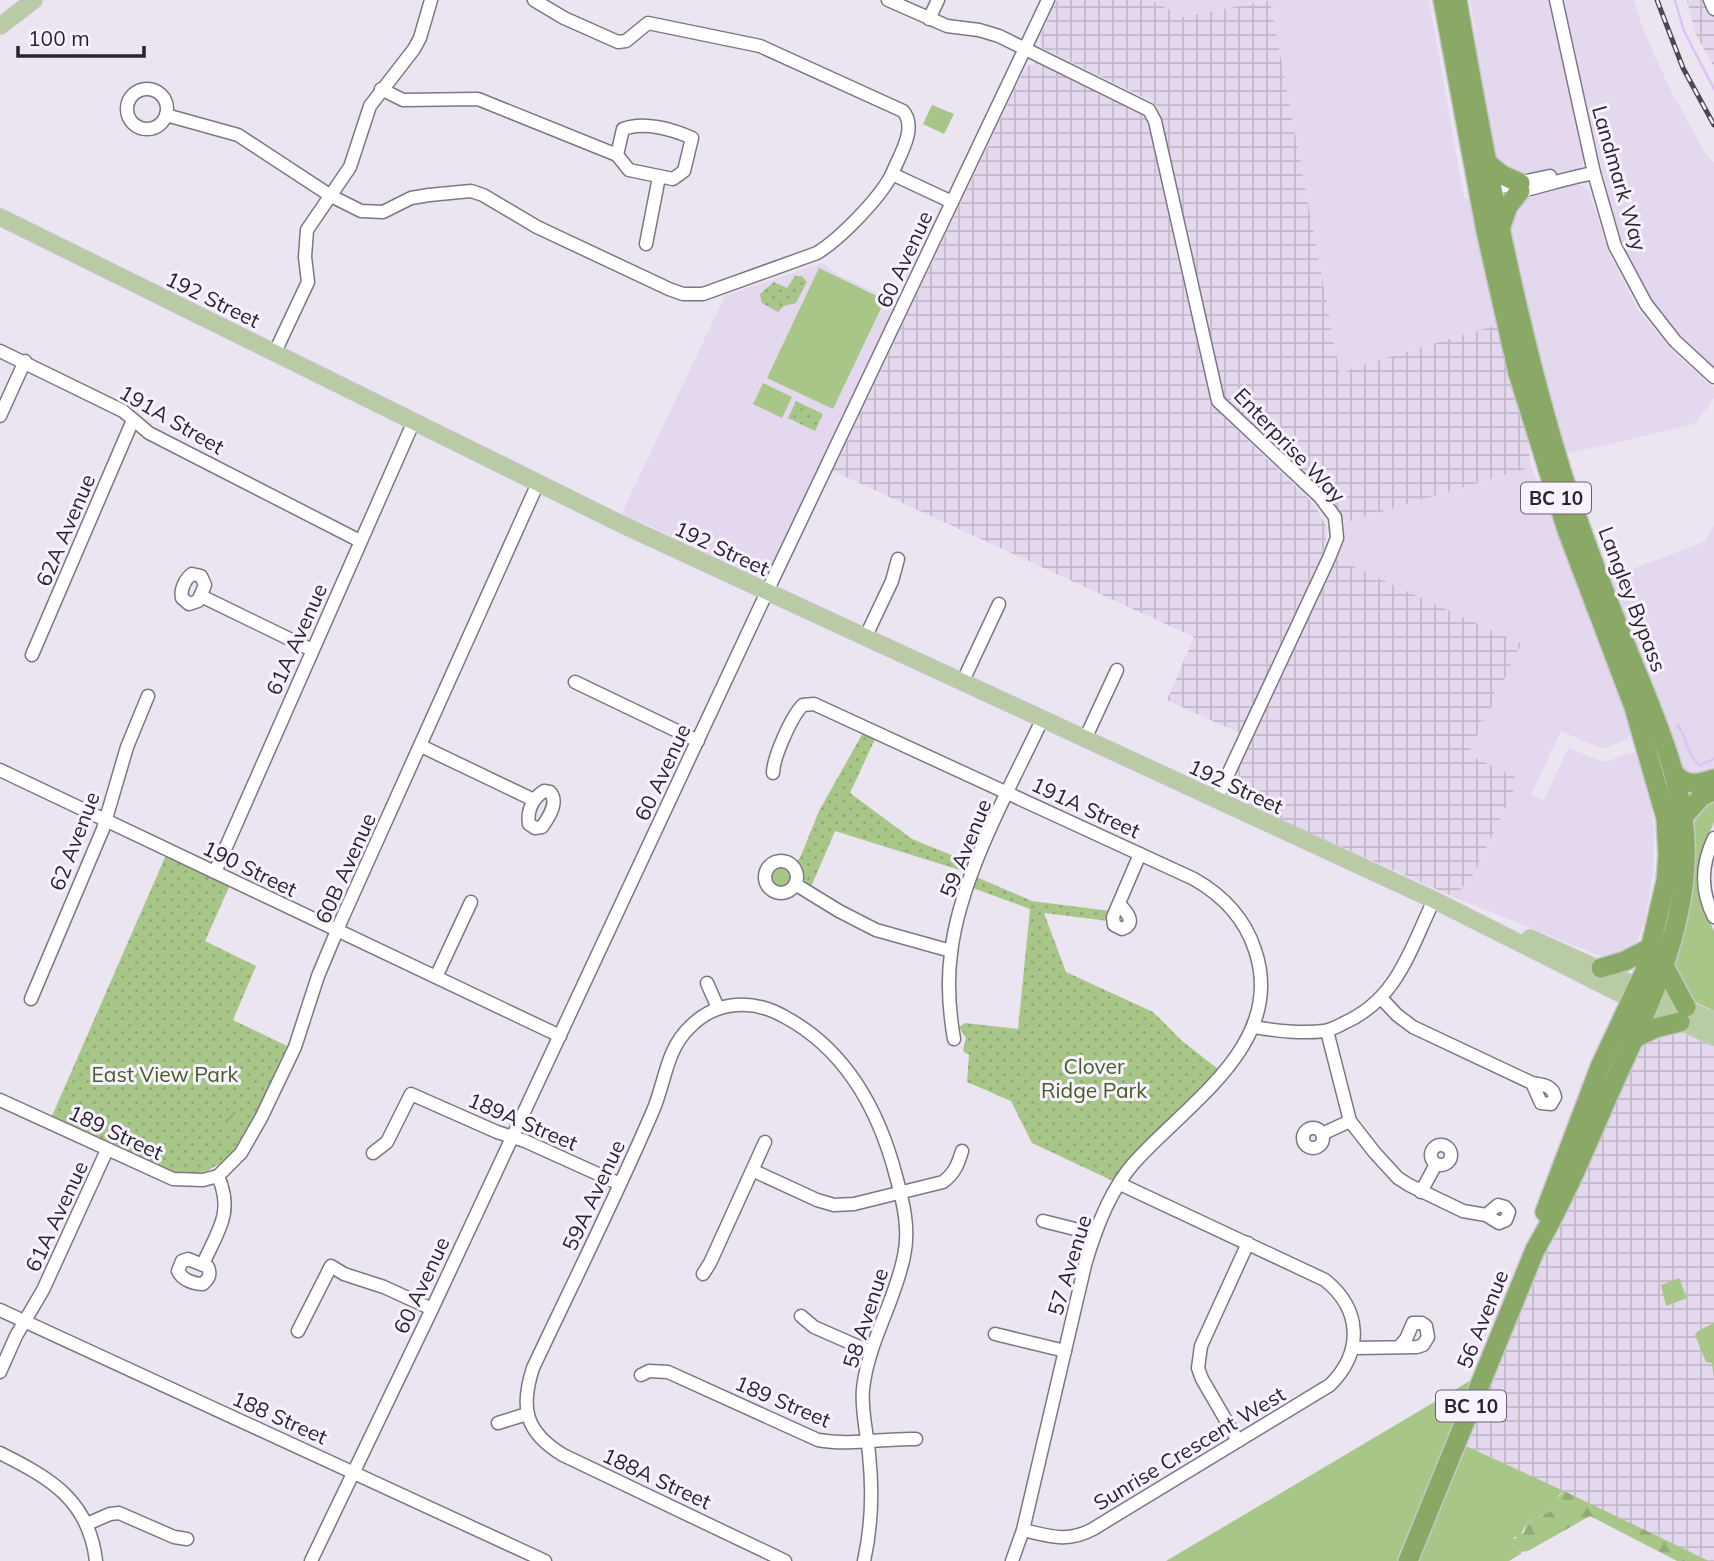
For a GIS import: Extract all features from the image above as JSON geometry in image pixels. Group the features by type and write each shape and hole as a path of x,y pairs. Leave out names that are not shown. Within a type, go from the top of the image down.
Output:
{"highway":[{"name":"Langley Bypass","path":"1443,0 1485,195 1498,289 1536,435 1567,530 1634,707 1666,818 1666,881 1643,996"},
{"name":"Langley Bypass","path":"1457,0 1487,163 1485,195 1499,230 1530,361 1562,473 1604,590 1662,736 1683,817 1686,862 1683,897 1664,966 1643,996"},
{"path":"1487,163 1520,187 1508,206 1499,230"},
{"path":"1674,774 1682,782 1688,783 1714,779"},
{"path":"1683,817 1702,796 1714,791"},
{"path":"1601,968 1625,961 1652,947"},
{"path":"1633,1039 1683,1015 1664,966"},
{"name":"56 Avenue","path":"1408,1561 1535,1250 1557,1211 1633,1039 1643,996"},
{"name":"56 Avenue","path":"1535,1250 1546,1206 1580,1116 1643,996"}],"main road":[{"path":"0,19 26,0"},
{"path":"0,26 34,0"},
{"name":"192 Street","path":"0,217 767,593 1643,996 1683,1015 1714,1037"},
{"name":"192 Street","path":"1434,900 1462,908 1601,968 1643,996"},
{"name":"192 Street","path":"1683,1015 1714,1021"}],"street":[{"path":"275,352 307,282 307,230 354,158 365,117 381,89 414,49 431,0"},
{"path":"166,115 238,135 344,205 371,213 383,212 411,198 471,191 483,195 537,227 669,289 694,295 817,253 879,195 892,174 908,135 908,117 903,111 760,46 648,23 626,41 618,42 564,18 534,0"},
{"path":"888,0 947,26 979,30 1025,48"},
{"path":"929,19 938,0"},
{"name":"60 Avenue","path":"311,1561 432,1310 1048,0"},
{"name":"Landmark Way","path":"1556,0 1594,173 1615,247 1634,286 1675,341 1714,377"},
{"path":"1710,0 1714,9"},
{"name":"Enterprise Way","path":"1025,48 1149,110 1154,121 1218,401 1320,497 1335,517 1337,538 1329,558 1216,800"},
{"path":"381,89 403,100 478,99 617,155 629,170 659,177 673,179 684,171 692,138 679,132 635,124 623,129 617,155"},
{"path":"1485,195 1520,187 1554,184 1564,178 1594,173"},
{"path":"892,174 952,202"},
{"path":"646,244 659,177"},
{"name":"191A Street","path":"0,351 123,411 149,433 360,541"},
{"path":"0,416 25,361"},
{"name":"62A Avenue","path":"32,655 133,420"},
{"name":"61A Avenue","path":"215,872 414,421"},
{"name":"60B Avenue","path":"218,1175 241,1153 295,1047 318,976 337,931 538,483"},
{"path":"865,638 892,581 898,559"},
{"path":"201,596 312,650"},
{"path":"962,683 999,604"},
{"path":"1085,739 1117,670"},
{"path":"575,682 698,741"},
{"name":"62 Avenue","path":"31,999 106,820 127,747 148,696"},
{"name":"191A Street","path":"773,773 780,749 797,712 803,705 814,704 1203,884 1227,904 1243,925 1253,945 1262,985 1254,1027"},
{"name":"59 Avenue","path":"954,1039 949,987 951,951 964,892 1042,720"},
{"path":"421,746 534,800"},
{"name":"190 Street","path":"0,770 560,1036"},
{"path":"1714,838 1703,874 1705,894 1714,917"},
{"path":"1119,905 1140,854"},
{"path":"795,884 876,930 951,951"},
{"path":"1254,1027 1293,1032 1327,1031 1359,1016 1382,999 1403,966 1434,900"},
{"path":"436,977 471,902"},
{"path":"707,983 718,1009"},
{"path":"1382,999 1413,1027 1532,1083"},
{"name":"58 Avenue","path":"718,1009 745,1004 775,1012 803,1028 835,1056 855,1080 883,1130 901,1193 906,1223 905,1253 897,1283 871,1352 863,1391 872,1499 864,1561"},
{"name":"59A Avenue","path":"527,1414 526,1397 533,1368 654,1110 668,1061 677,1041 699,1018 718,1009"},
{"name":"57 Avenue","path":"1013,1561 1023,1530 1084,1266 1095,1234 1133,1164 1224,1071 1237,1056 1254,1027"},
{"path":"1327,1031 1350,1121 1398,1178 1421,1192 1472,1214 1486,1215"},
{"name":"189A Street","path":"373,1153 387,1142 411,1094 620,1184"},
{"name":"189 Street","path":"0,1100 173,1179 202,1180 218,1175"},
{"path":"1322,1134 1350,1121"},
{"path":"702,1274 710,1263 754,1171 765,1142"},
{"name":"61A Avenue","path":"0,1372 24,1321 43,1290 107,1150"},
{"path":"754,1171 817,1200 834,1205 854,1204 943,1182 958,1167 962,1151"},
{"path":"1421,1192 1436,1164"},
{"path":"203,1264 226,1208 226,1196 218,1175"},
{"path":"1120,1184 1315,1274 1334,1287 1349,1308 1354,1328 1354,1348 1399,1347"},
{"path":"1044,1221 1095,1234"},
{"path":"1238,1441 1202,1379 1198,1357 1248,1243"},
{"path":"298,1331 331,1266 344,1274 384,1287 432,1310"},
{"name":"188 Street","path":"0,1310 545,1561"},
{"path":"801,1316 814,1327 871,1352"},
{"path":"995,1334 1065,1350"},
{"name":"Sunrise Crescent West","path":"1023,1530 1059,1539 1085,1534 1330,1385 1344,1371 1354,1348"},
{"name":"189 Street","path":"641,1375 649,1371 668,1372 818,1440 838,1443 892,1438 916,1439"},
{"path":"498,1423 527,1414"},
{"name":"188A Street","path":"527,1414 537,1434 563,1455 785,1561"},
{"path":"0,1453 54,1483 71,1500 87,1524 96,1561"},
{"path":"87,1524 119,1513 187,1539"}],"shaded area":[{"path":"1057,0 1149,0 1177,13 1176,18 1270,0 1340,374 1496,325 1506,349 1527,435 1531,467 1344,523 1333,502 1225,399 1219,384 1158,108 1151,101 1042,48 1039,39"},
{"path":"1149,0 1265,0 1175,18 1176,13"},
{"path":"1270,0 1429,0 1464,198 1469,199 1496,325 1340,374"},
{"path":"1470,0 1548,0 1584,157 1579,169 1520,177 1503,170 1494,154 1477,61"},
{"path":"1563,0 1633,0 1669,87 1705,153 1714,162 1714,370 1686,346 1657,312 1627,258 1613,218"},
{"path":"1687,0 1714,0 1714,67 1696,35"},
{"path":"1037,63 1133,107 1147,120 1211,405 1314,504 1326,526 1326,543 1320,560 1239,733 1167,700 1194,637 833,471 1023,72 1027,66"},
{"path":"1574,184 1589,191 1609,253 1638,310 1674,353 1714,388 1714,398 1695,424 1566,454 1538,358 1509,224 1519,202 1530,195"},
{"path":"822,263 839,275 897,303 769,571 764,576 754,577 678,543 674,538 636,519 629,520 621,515 725,296"},
{"path":"1531,467 1548,503 1591,626 1633,731 1626,740 1603,749 1561,731 1531,795 1544,800 1568,748 1604,762 1631,753 1637,754 1649,792 1654,829 1653,872 1645,921 1634,948 1605,958 1454,897 1473,875 1516,785 1515,777 1468,755 1496,688 1499,689 1337,559 1344,540 1344,523"},
{"path":"1714,525 1714,773 1699,778 1684,771 1609,578 1706,541"},
{"path":"1337,559 1521,644 1499,690 1496,689 1493,695 1496,696 1485,721 1482,720 1480,724 1482,726 1468,754 1515,777 1516,785 1473,875 1454,897 1249,806 1231,791 1231,785"},
{"path":"1677,1029 1714,1044 1714,1561 1709,1561 1466,1446 1548,1244 1639,1047 1644,1041"}],"green space":[{"path":"932,105 954,114 944,134 923,124"},
{"path":"819,268 885,300 833,409 767,378"},
{"path":"795,276 802,276 807,282 796,303 784,306 778,312 762,303 760,294 774,282 787,288"},
{"path":"763,383 792,397 782,418 753,404"},
{"path":"796,401 823,414 815,431 788,418"},
{"path":"864,731 876,737 850,793 912,839 971,863 966,872 835,831 811,887 802,878 794,863 800,858 819,811"},
{"path":"1714,801 1714,822 1700,857 1697,873 1705,912 1714,931 1714,1011 1693,1001 1673,965 1694,880 1694,832 1697,814 1700,805"},
{"name":"East View Park","path":"166,855 230,885 205,941 256,966 233,1020 287,1046 260,1105 233,1152 207,1171 189,1174 169,1171 52,1116"},
{"path":"780,866 788,869 791,877 788,885 780,888 772,885 769,877 772,869"},
{"name":"Clover Ridge Park","path":"974,876 1032,901 1110,911 1108,921 1044,913 1066,972 1153,1012 1181,1040 1218,1069 1115,1182 1032,1143 1011,1101 967,1082 969,1054 963,1050 966,1038 959,1027 965,1023 1018,1029 1030,909 970,887"},
{"path":"229,1108 235,1110 237,1119 228,1132 225,1120"},
{"path":"1679,1278 1687,1298 1666,1306 1661,1285"},
{"path":"1714,1323 1714,1378 1712,1363 1706,1362 1695,1335"},
{"path":"1471,1380 1397,1561 1166,1561 1458,1388"},
{"path":"1466,1446 1564,1491 1559,1495 1553,1510 1526,1523 1520,1537 1514,1537 1513,1546 1522,1553 1509,1561 1418,1561"},
{"path":"1564,1491 1709,1561 1677,1561 1590,1516 1528,1551 1521,1552 1513,1546 1512,1541 1524,1532 1526,1523 1553,1510 1556,1500"}],"waterway":[{"path":"1675,0 1684,31 1714,89"},
{"path":"1677,725 1695,761 1700,765 1714,759"}],"railway":[{"path":"1657,0 1683,68 1714,125"}]}
